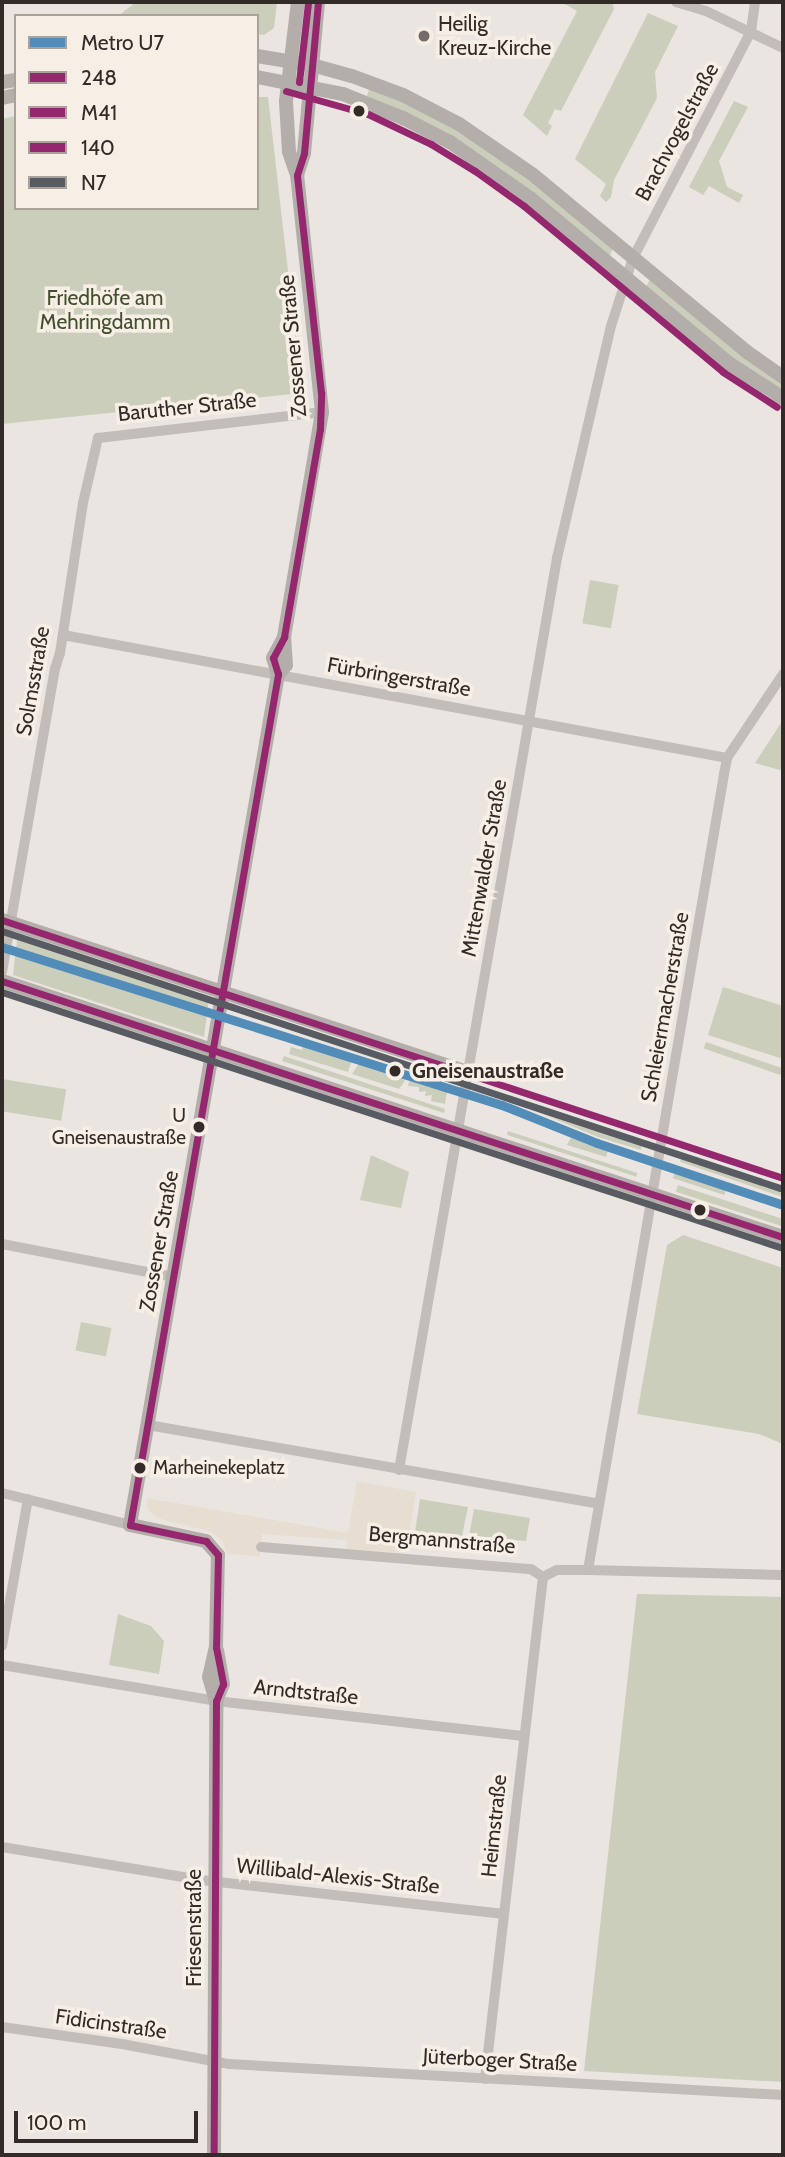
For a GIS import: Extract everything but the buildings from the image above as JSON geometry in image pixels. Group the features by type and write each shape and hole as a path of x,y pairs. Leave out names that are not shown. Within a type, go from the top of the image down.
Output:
{"main road":[{"name":"Zossener Straße","path":"130,1525 278,674 273,663 274,652 284,637 322,412 297,175 289,152 286,101 298,2"},
{"name":"Zossener Straße","path":"297,175 304,153 318,2"},
{"path":"259,56 312,65 373,83 459,124 532,174 747,352 783,377"},
{"path":"259,77 310,85 372,104 450,142 511,183 740,371 783,398"},
{"path":"6,921 468,1072"},
{"path":"2,981 783,1237"},
{"name":"Friesenstraße","path":"130,1525 206,1541 217,1550 219,1559 216,1647 209,1677 216,1700 214,2155"}],"street":[{"path":"676,2 706,11 783,48"},
{"name":"Brachvogelstraße","path":"626,278 751,32 755,2"},
{"name":"Mittenwalder Straße","path":"400,1470 561,537 615,310 626,278"},
{"name":"Baruther Straße","path":"98,438 322,412"},
{"name":"Solmsstraße","path":"2,972 6,921 63,635 83,503 98,438"},
{"name":"Fürbringerstraße","path":"63,635 727,758"},
{"name":"Schleiermacherstraße","path":"588,1570 727,758 783,674"},
{"path":"2,1244 174,1277"},
{"path":"148,1425 598,1504"},
{"path":"2,1493 130,1525"},
{"path":"2,1646 28,1499"},
{"name":"Bergmannstraße","path":"261,1547 531,1569 543,1577 557,1570 783,1575"},
{"name":"Heimstraße","path":"485,2079 543,1577"},
{"name":"Arndtstraße","path":"2,1665 216,1700 523,1736"},
{"name":"Willibald-Alexis-Straße","path":"2,1847 215,1882 504,1914"},
{"name":"Fidicinstraße","path":"2,2027 122,2043 214,2061"},
{"name":"Jüterboger Straße","path":"214,2061 783,2095"}],"green space":[{"path":"136,2 277,2 274,28 264,35 259,34 259,14 121,14"},
{"path":"561,2 605,2 613,4 614,9 561,111 555,109 548,123 552,126 547,136 523,115 577,11"},
{"path":"648,13 678,26 655,72 657,98 614,180 611,197 606,202 600,196 606,184 575,159"},
{"path":"369,89 420,109 494,153 613,248 610,256 535,195 367,96"},
{"name":"Friedhöfe am Mehringdamm","path":"259,97 268,97 302,393 2,424 2,119 14,116 14,210 259,210"},
{"path":"734,101 748,107 719,161 727,187 743,195 739,203 709,186 703,195 689,187"},
{"path":"650,279 783,383 783,392 737,363 646,287"},
{"path":"590,580 619,585 611,628 582,623"},
{"path":"783,720 783,771 755,763"},
{"path":"23,937 209,999 204,1037 13,975 17,940"},
{"path":"723,987 783,1006 783,1059 708,1035"},
{"path":"305,1040 358,1057 357,1061 352,1060 348,1072 289,1054 291,1047 302,1050"},
{"path":"706,1042 783,1068 780,1075 704,1049"},
{"path":"284,1056 445,1109 444,1113 282,1061"},
{"path":"362,1059 407,1074 404,1082 399,1089 352,1074"},
{"path":"411,1075 448,1087 445,1104 431,1101 432,1095 425,1096 426,1091 419,1092 419,1087 408,1086"},
{"path":"2,1079 66,1089 61,1121 2,1111"},
{"path":"527,1105 642,1144 641,1150 598,1137 526,1107"},
{"path":"575,1130 613,1146 611,1151 608,1150 606,1157 567,1145"},
{"path":"508,1131 637,1173 636,1177 507,1135"},
{"path":"371,1155 409,1172 401,1208 360,1200"},
{"path":"682,1156 783,1191 781,1197 680,1162"},
{"path":"677,1166 728,1183 724,1195 673,1178"},
{"path":"678,1185 783,1219 781,1226 676,1192"},
{"path":"683,1235 783,1268 783,1444 759,1434 637,1414 667,1245"},
{"path":"81,1322 111,1328 106,1356 75,1350"},
{"path":"420,1499 468,1507 462,1536 415,1532"},
{"path":"474,1509 530,1518 526,1541 469,1536"},
{"path":"637,1594 783,1597 783,2082 584,2071"},
{"path":"118,1614 151,1626 164,1641 159,1674 109,1665"}],"shaded area":[{"name":"Marheinekeplatz","path":"357,1481 416,1492 406,1553 347,1549 347,1540 262,1534 260,1556 227,1554 223,1542 212,1532 157,1518 147,1508 147,1498 348,1533"}],"metro line":[{"name":"U7","path":"2,947 502,1105 597,1143 783,1205"}],"transit line":[{"name":"248","path":"130,1525 278,674 273,658 284,637 320,429 321,393 297,175 304,153 318,2"},
{"name":"M41","path":"299,82 308,3"},
{"name":"M41","path":"286,91 368,114 431,144 475,171 524,206 723,372 777,407"},
{"name":"140","path":"2,920 783,1178"},
{"name":"N7","path":"2,931 780,1188"},
{"name":"140","path":"2,981 783,1237"},
{"name":"N7","path":"2,992 780,1247"},
{"name":"248","path":"130,1525 206,1541 218,1555 216,1647 223,1684 216,1701 214,2155"}],"place":[{"name":"Heilig Kreuz-Kirche","path":"424,36"},
{"name":"Gneisenaustraße","path":"395,1071"},
{"name":"U Gneisenaustraße","path":"199,1127"},
{"name":"Marheinekeplatz","path":"140,1468"}]}
